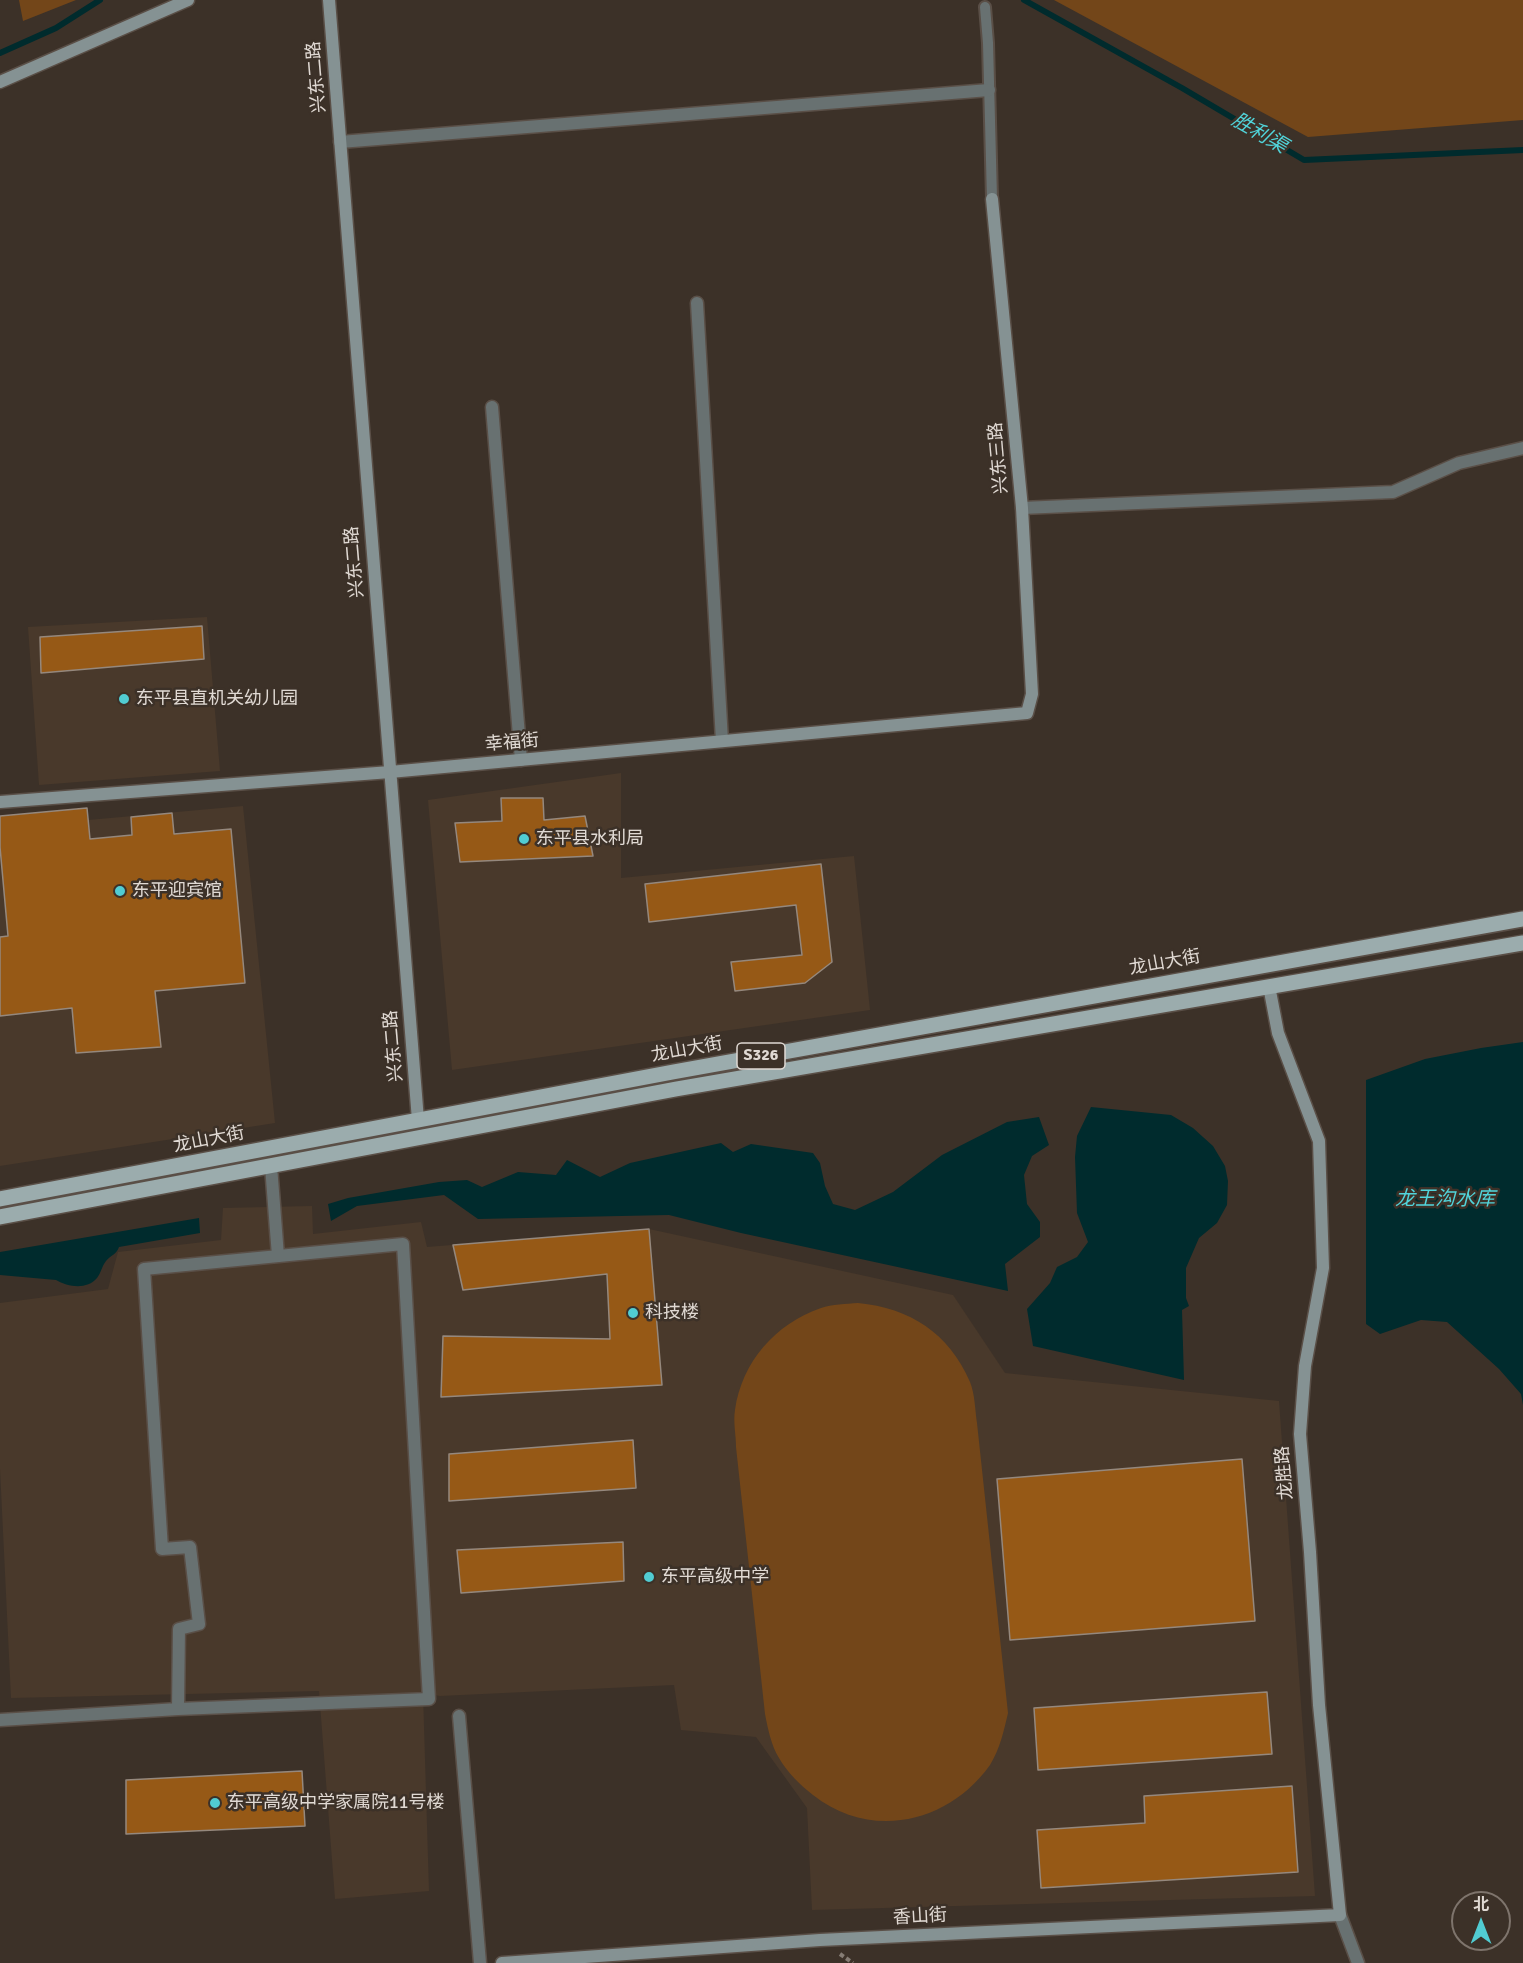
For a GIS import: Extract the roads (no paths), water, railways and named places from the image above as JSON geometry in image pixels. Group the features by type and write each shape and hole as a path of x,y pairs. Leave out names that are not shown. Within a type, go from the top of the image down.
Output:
{"main road":[{"name":"龙山大街","path":"0,1199 673,1072 1523,919"},
{"name":"龙山大街","path":"0,1217 676,1089 1523,943"}],"street":[{"path":"0,82 188,0"},
{"name":"兴东二路","path":"329,0 418,1120"},
{"path":"340,142 989,90"},
{"name":"兴东三路","path":"992,199 1022,508 1032,694 1026,713"},
{"path":"697,303 722,741"},
{"path":"492,407 521,760"},
{"path":"1022,508 1393,492 1459,463 1523,448"},
{"name":"幸福街","path":"0,802 390,772 1026,713"},
{"name":"龙胜路","path":"1269,987 1278,1033 1319,1141 1323,1268 1305,1366 1300,1434 1319,1705 1340,1915 1358,1963"},
{"path":"271,1166 278,1256"},
{"path":"0,1720 178,1709 429,1699 403,1244 144,1269 162,1549 190,1547 199,1624 179,1629 178,1709"},
{"path":"459,1716 480,1963"},
{"name":"香山街","path":"502,1963 820,1940 1340,1915"}],"lane":[{"path":"985,7 992,199"}],"water":[{"name":"龙王沟水库","path":"1523,1042 1523,1405 1521,1394 1499,1369 1447,1322 1421,1320 1380,1334 1366,1324 1366,1080 1425,1059"},
{"path":"1091,1107 1171,1115 1193,1128 1213,1146 1225,1166 1228,1181 1227,1205 1217,1223 1199,1238 1186,1268 1186,1298 1189,1306 1182,1310 1184,1380 1033,1346 1027,1309 1050,1283 1057,1267 1077,1257 1088,1242 1077,1213 1075,1157 1077,1136"},
{"path":"1039,1117 1049,1145 1032,1156 1024,1175 1027,1204 1040,1222 1040,1237 1005,1264 1008,1291 741,1233 669,1215 478,1219 444,1195 357,1206 331,1221 328,1204 348,1198 439,1182 467,1180 482,1187 518,1172 556,1175 567,1160 600,1177 630,1163 721,1143 733,1152 751,1144 813,1153 820,1163 825,1186 833,1204 855,1210 893,1192 942,1155 1007,1122"},
{"path":"199,1218 200,1233 119,1247 106,1261 97,1278 83,1286 72,1286 56,1280 0,1275 0,1252"}],"waterway":[{"name":"胜利渠","path":"0,53 56,28 100,0"},
{"name":"胜利渠","path":"1024,0 1182,88 1304,160 1523,150"}],"place":[{"name":"东平县直机关幼儿园","path":"124,699"},
{"name":"东平县水利局","path":"524,839"},
{"name":"东平迎宾馆","path":"120,891"},
{"name":"科技楼","path":"633,1313"},
{"name":"东平高级中学","path":"649,1577"},
{"name":"东平高级中学家属院11号楼","path":"215,1803"}]}
